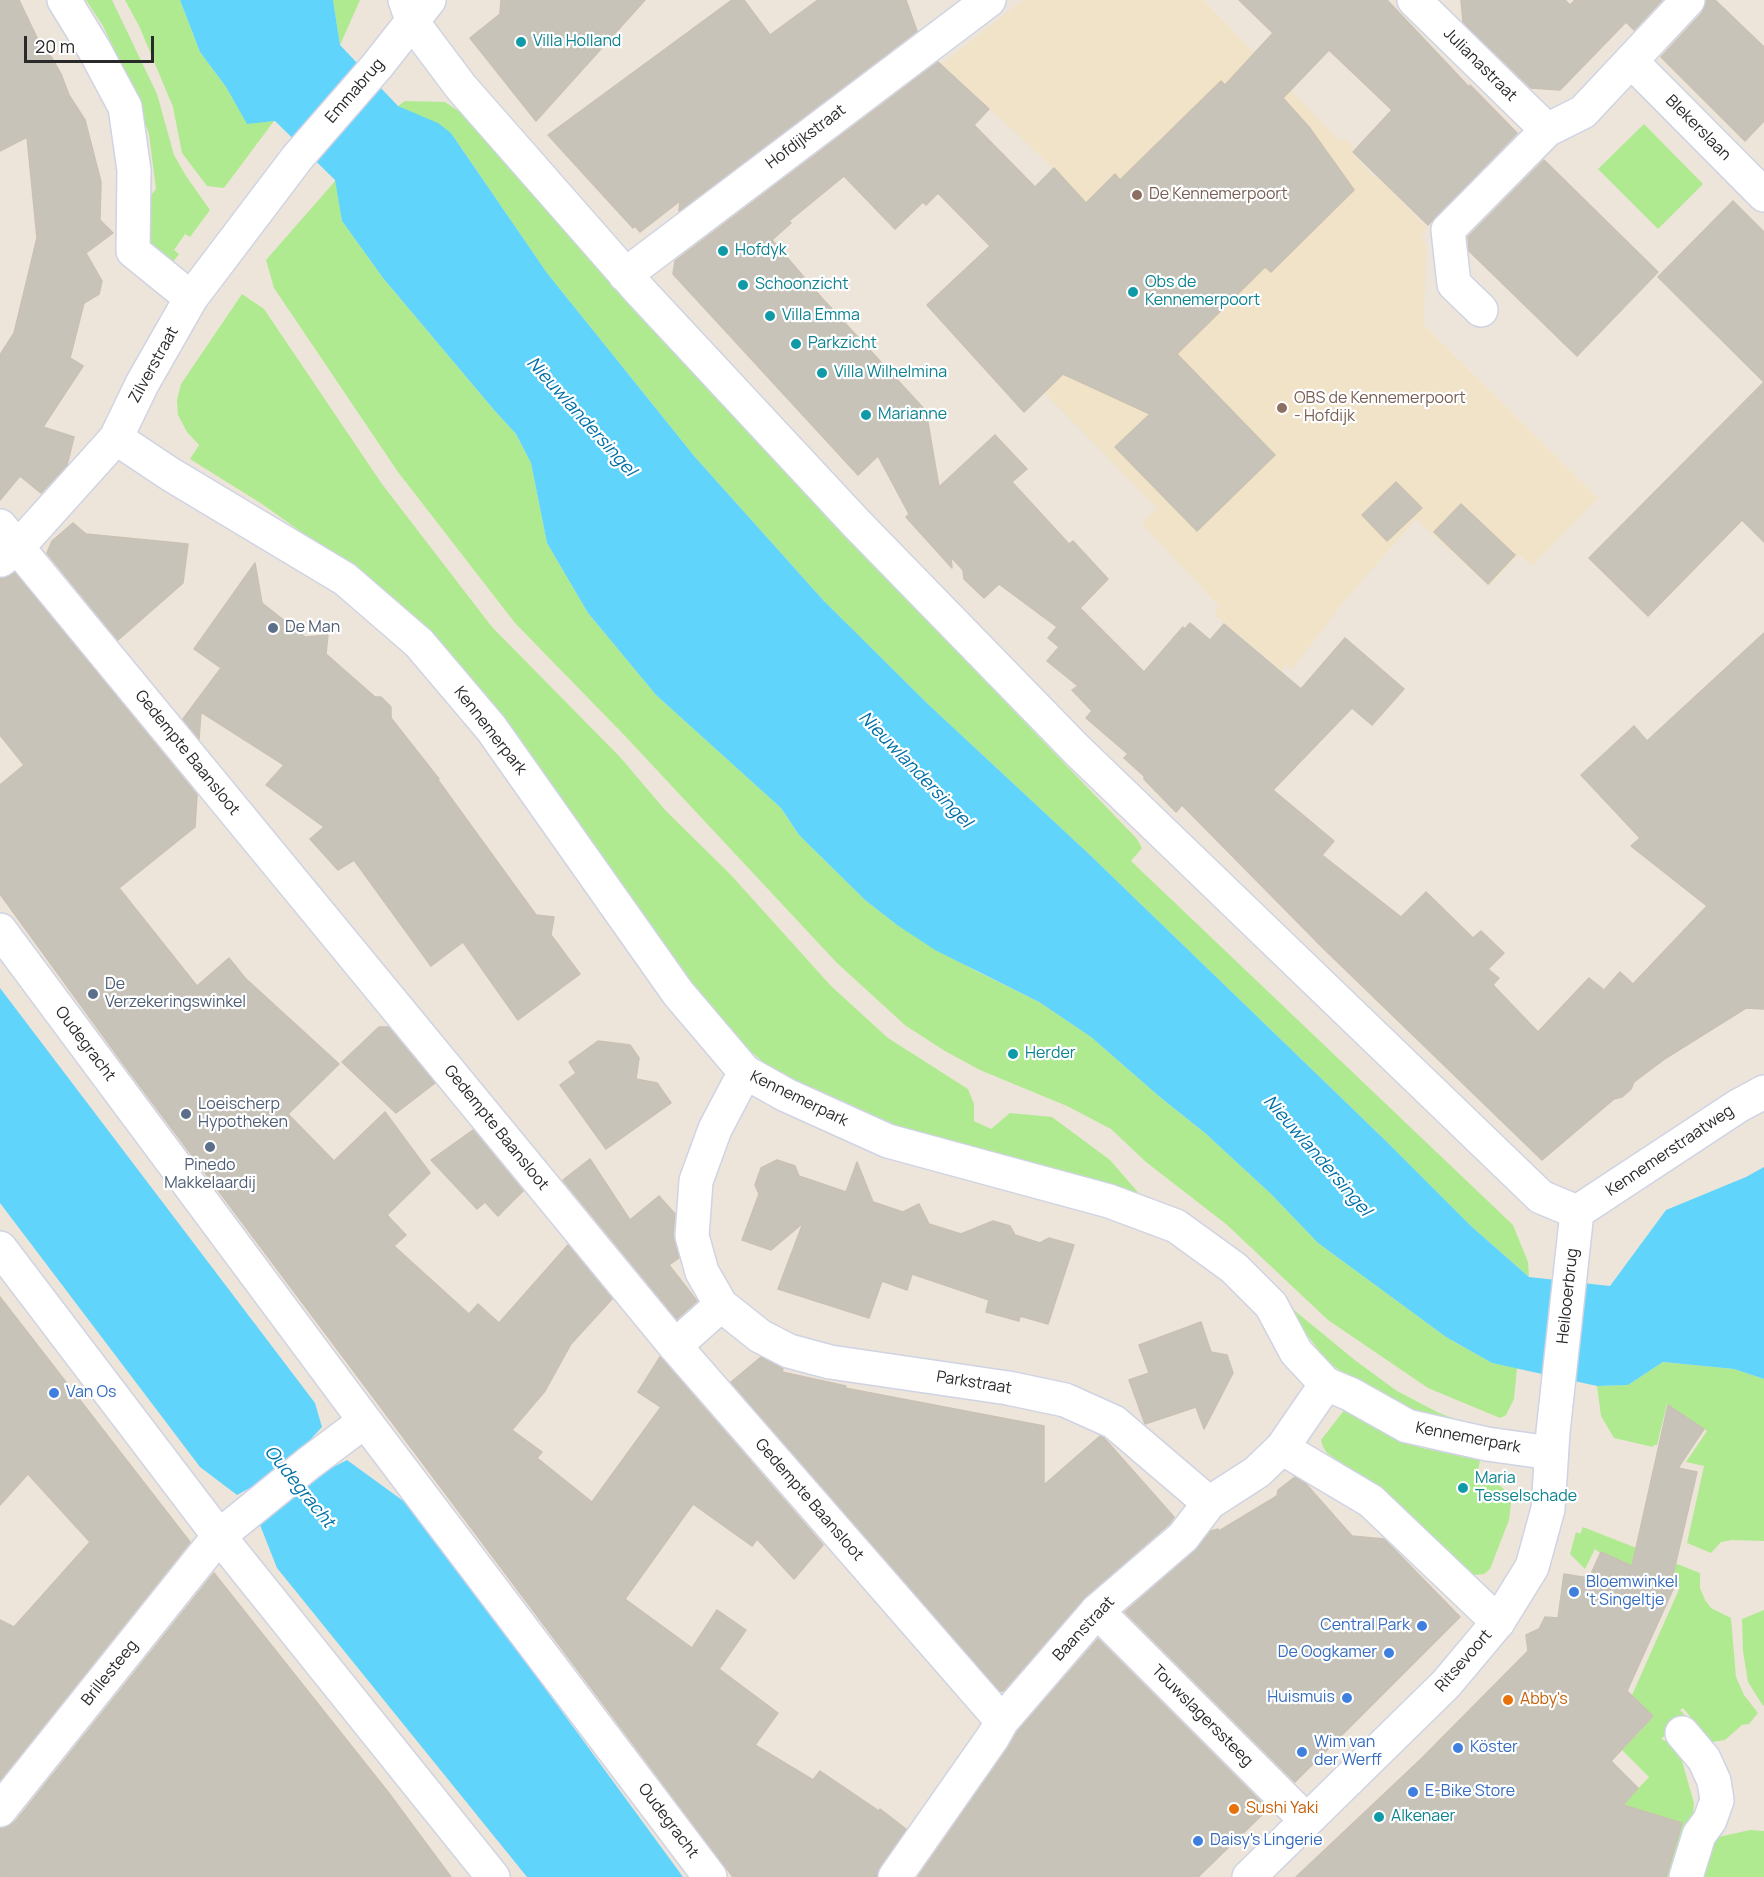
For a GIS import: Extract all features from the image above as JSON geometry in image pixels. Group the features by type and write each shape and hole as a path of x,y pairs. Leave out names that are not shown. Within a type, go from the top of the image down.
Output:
{"street":[{"path":"64,0 125,107 134,170 133,251 191,298"},
{"name":"Hofdijkstraat","path":"625,275 989,0"},
{"name":"Julianastraat","path":"1414,0 1547,130"},
{"path":"1480,310 1454,284 1448,230 1547,130 1583,112 1688,0"},
{"path":"415,8 461,87 625,275 848,515 1077,750 1541,1197 1577,1212"},
{"name":"Emmabrug","path":"297,158 377,66 415,8"},
{"name":"Blekerslaan","path":"1631,61 1764,195"},
{"name":"Zilverstraat","path":"6,545 116,438 142,384 191,298 297,158"},
{"name":"Kennemerpark","path":"116,438 170,474 345,579 419,643 490,728 678,993 745,1072 786,1095 888,1141 1109,1201 1176,1226 1234,1268 1271,1305 1296,1352 1326,1384 1350,1394 1407,1426 1487,1444 1551,1453"},
{"name":"Gedempte Baansloot","path":"6,545 675,1346 1002,1721"},
{"name":"Oudegracht","path":"0,930 365,1421 710,1877"},
{"name":"Parkstraat","path":"745,1072 714,1129 696,1181 692,1236 702,1272 721,1305 760,1336 789,1351 830,1362 1008,1388 1065,1400 1114,1422 1209,1503"},
{"name":"Kennemerstraatweg","path":"1577,1212 1738,1106 1764,1092"},
{"name":"Heilooerbrug","path":"1559,1380 1577,1212"},
{"path":"0,1248 219,1536 493,1877"},
{"path":"675,1346 721,1305"},
{"name":"Ritsevoort","path":"1249,1877 1446,1684 1498,1622 1532,1567 1548,1509 1559,1380"},
{"name":"Baanstraat","path":"895,1877 1002,1721 1097,1611 1183,1537 1209,1503 1257,1472 1282,1448 1326,1384"},
{"name":"Brillesteeg","path":"0,1810 219,1536 365,1421"},
{"path":"1282,1448 1371,1501 1498,1622"},
{"name":"Touwslagerssteeg","path":"1097,1611 1306,1820"},
{"path":"1682,1733 1704,1759 1714,1781 1717,1800 1710,1820 1699,1835 1686,1877"}],"shaded area":[{"name":"OBS de Kennemerpoort - Hofdijk","path":"1023,0 1203,0 1341,142 1346,139 1353,147 1353,154 1427,228 1421,236 1426,245 1424,325 1598,498 1532,566 1519,554 1489,586 1416,519 1345,600 1292,670 1286,665 1282,671 1214,614 1219,606 1142,524 1157,508 945,291 1064,178 942,64"}],"green space":[{"path":"86,0 112,0 157,94 174,155 210,210 190,237 185,234 174,250 179,254 173,262 154,247 148,237 145,202 156,189 149,134 132,87 103,26"},
{"path":"125,0 180,0 200,52 226,87 247,123 274,121 224,188 207,186 182,153 173,107 140,28"},
{"path":"333,0 360,0 340,45"},
{"path":"405,101 445,102 460,112 640,317 866,557 1137,839 1142,848 1131,861 1513,1225 1528,1262 1529,1277 1471,1226 1089,854 929,705 824,601 695,457 547,273 451,133 398,106"},
{"path":"1644,124 1703,184 1658,229 1598,169"},
{"path":"336,180 342,221 383,278 516,434 531,463 547,543 588,613 656,695 781,808 799,835 865,900 897,925 974,970 1039,1002 1091,1037 1205,1133 1271,1194 1318,1243 1446,1337 1492,1363 1517,1368 1514,1399 1506,1415 1500,1418 1428,1388 1328,1320 1226,1224 1146,1162 1111,1129 1067,1106 980,1070 945,1051 906,1026 837,963 626,737 515,623 398,472 274,288 266,260"},
{"path":"242,294 264,309 382,484 492,627 620,757 665,810 731,875 831,986 888,1038 968,1089 974,1104 974,1121 991,1129 1010,1113 1052,1117 1110,1160 1143,1198 871,1120 781,1077 736,1039 335,556 262,504 190,459 199,445 187,432 178,415 177,400 181,384"},
{"path":"1278,1297 1356,1361 1397,1391 1439,1413 1469,1424 1491,1428 1489,1432 1412,1414 1351,1379 1327,1361"},
{"path":"1663,1362 1734,1369 1764,1379 1764,1541 1721,1542 1711,1553 1687,1543 1704,1466 1686,1462 1707,1431 1667,1404 1657,1445 1653,1447 1614,1438 1601,1416 1597,1386 1628,1385"},
{"path":"1345,1409 1402,1442 1480,1460 1477,1477 1498,1484 1507,1492 1511,1503 1509,1520 1490,1569 1484,1574 1466,1576 1374,1486 1327,1453 1321,1440"},
{"path":"1583,1527 1700,1573 1700,1588 1705,1600 1711,1608 1731,1618 1736,1677 1744,1695 1758,1713 1749,1724 1742,1725 1725,1740 1712,1742 1683,1708 1680,1710 1687,1717 1661,1739 1666,1741 1682,1761 1694,1803 1677,1877 1614,1877 1599,1830 1649,1777 1622,1750 1653,1717 1632,1695 1680,1587 1605,1554 1599,1556 1600,1553 1595,1549 1585,1569 1570,1554 1576,1532 1580,1534"},
{"path":"1764,1610 1763,1706 1748,1682 1743,1651 1742,1619"},
{"path":"1750,1830 1764,1831 1764,1877 1696,1877 1709,1839"}],"water":[{"name":"Nieuwlandersingel","path":"180,0 333,0 340,45 398,106 438,123 451,133 547,273 695,457 824,601 929,705 1089,854 1471,1226 1529,1277 1610,1286 1666,1210 1746,1177 1764,1167 1764,1379 1734,1369 1663,1362 1628,1385 1597,1386 1492,1363 1446,1337 1318,1243 1271,1194 1205,1133 1091,1037 1039,1002 935,950 865,900 799,835 781,808 656,695 588,613 547,543 531,463 516,434 383,278 342,221 335,180 275,121 247,124 226,87 200,52"},
{"path":"0,988 315,1403 322,1427 298,1453 316,1476 347,1460 413,1508 683,1877 527,1877 277,1568 260,1525 285,1500 268,1478 237,1495 200,1467 0,1203"}],"building":[{"path":"0,0 19,0 39,42 52,58 69,95 85,120 101,182 100,220 113,233 86,253 102,281 99,294 84,303 70,358 83,366 43,427 74,437 67,465 41,493 20,476 0,500 0,355 14,333 37,238 27,137 0,151"},
{"path":"501,0 645,0 536,121 470,38 500,14"},
{"path":"732,0 744,0 770,35 818,0 906,0 917,31 679,211 680,201 640,232 635,226 633,228 548,135"},
{"path":"1239,0 1387,0 1470,88 1470,85 1517,133 1428,225 1353,152 1392,110 1329,50 1283,98 1309,127 1354,190 1271,272 1265,267 1177,354 1275,455 1197,531 1115,447 1150,414 1063,374 1024,412 927,305 990,246 938,193 926,205 923,202 895,229 844,176 789,221 791,223 772,240 926,411 939,487 995,435 1027,469 1012,482 1069,544 1073,541 1108,579 1080,608 1144,672 1183,627 1185,629 1190,623 1210,640 1224,624 1301,689 1345,638 1404,689 1372,725 1352,708 1273,790 1334,841 1322,855 1401,917 1426,892 1473,938 1481,931 1504,953 1488,969 1499,978 1493,985 1538,1032 1589,978 1604,990 1620,972 1633,984 1707,906 1631,846 1640,838 1581,775 1634,726 1647,741 1764,633 1764,1009 1746,1008 1666,1058 1634,1082 1631,1089 1622,1097 1614,1099 1542,1160 1324,949 1182,805 1176,812 1144,779 1144,776 1124,758 1128,754 1086,718 1092,711 1072,690 1078,686 1047,661 1059,647 1048,638 1057,627 999,584 984,598 964,579 963,570 951,557 952,568 906,517 909,514 878,456 858,475 673,274 675,261 938,62 989,109 974,125 1035,187 1054,168 1086,203 1115,174 1120,180 1221,81 1225,85 1273,33"},
{"path":"1461,0 1565,0 1570,5 1575,0 1662,0 1634,30 1626,22 1560,90 1531,88 1463,22"},
{"path":"1706,0 1715,0 1764,47 1764,121 1745,141 1661,57 1702,13"},
{"path":"1544,160 1658,272 1577,356 1469,251 1468,237"},
{"path":"1733,201 1764,232 1764,382 1658,277"},
{"path":"1764,382 1764,542 1742,520 1648,616 1589,558"},
{"path":"1396,482 1422,508 1387,541 1362,515"},
{"path":"1461,504 1515,555 1488,584 1434,532"},
{"path":"73,523 86,534 188,544 183,583 118,640 47,553 52,541"},
{"path":"255,563 262,603 305,637 328,635 326,654 375,697 381,697 391,707 391,718 439,779 536,915 554,917 551,935 580,974 518,1020 463,942 431,966 354,860 338,870 310,839 324,827 266,785 284,765 201,712 199,739 183,719 221,668 194,649"},
{"path":"15,573 197,795 195,827 119,888 197,986 229,958 245,978 339,1064 288,1114 334,1161 385,1112 430,1173 387,1215 406,1235 394,1246 469,1314 478,1304 499,1323 568,1245 612,1299 571,1344 545,1391 512,1430 542,1452 537,1458 592,1502 661,1407 638,1392 660,1357 823,1545 794,1579 757,1539 752,1546 693,1504 625,1599 692,1648 717,1610 746,1630 719,1669 778,1713 755,1745 813,1780 820,1771 879,1811 880,1809 906,1829 880,1866 877,1877 733,1877 125,1066 0,894 0,785 24,765 0,735 0,578"},
{"path":"379,1027 388,1027 435,1083 396,1113 342,1062"},
{"path":"598,1041 630,1045 639,1058 636,1079 657,1083 671,1103 606,1149 560,1085 576,1073 569,1062"},
{"path":"473,1130 523,1191 498,1216 485,1202 477,1209 431,1160"},
{"path":"590,1159 630,1220 659,1196 675,1214 673,1235 679,1258 669,1265 697,1301 677,1319 563,1180"},
{"path":"777,1160 795,1166 799,1176 846,1192 857,1162 873,1202 903,1212 919,1204 929,1224 961,1234 993,1221 1010,1226 1015,1235 1040,1243 1049,1238 1074,1245 1048,1324 1020,1316 1019,1321 986,1312 989,1300 912,1274 907,1290 882,1281 869,1318 778,1289 803,1223 771,1250 742,1240 759,1194 755,1185 761,1168"},
{"path":"0,1297 190,1542 0,1780 0,1620 14,1627 90,1542 28,1474 0,1505"},
{"path":"1201,1322 1211,1352 1227,1355 1233,1373 1204,1429 1196,1407 1145,1424 1129,1380 1149,1373 1139,1345"},
{"path":"761,1357 783,1369 782,1372 846,1386 845,1388 1044,1426 1044,1485 1100,1436 1174,1517 1169,1524 1085,1597 1003,1691 1000,1691 731,1382"},
{"path":"1668,1405 1704,1429 1678,1468 1697,1472 1671,1583 1675,1585 1627,1691 1653,1716 1611,1761 1638,1788 1623,1805 1682,1823 1666,1877 1296,1877 1421,1759 1528,1651 1526,1635 1539,1629 1545,1617 1558,1618 1564,1574 1589,1578 1601,1552 1632,1566"},
{"path":"1295,1477 1306,1484 1352,1536 1384,1539 1460,1617 1295,1782 1125,1612 1195,1551 1211,1531 1218,1529 1219,1531 1277,1496 1278,1490"},
{"path":"214,1573 388,1792 451,1877 0,1877 0,1828 15,1822"},
{"path":"1098,1639 1268,1809 1198,1877 918,1877 1017,1732"}],"place":[{"name":"Villa Holland","path":"521,42"},
{"name":"De Kennemerpoort","path":"1137,195"},
{"name":"Hofdyk","path":"723,251"},
{"name":"Schoonzicht","path":"743,285"},
{"name":"Obs de Kennemerpoort","path":"1133,292"},
{"name":"Villa Emma","path":"770,316"},
{"name":"Parkzicht","path":"796,344"},
{"name":"Villa Wilhelmina","path":"822,373"},
{"name":"OBS de Kennemerpoort - Hofdijk","path":"1282,408"},
{"name":"Marianne","path":"866,415"},
{"name":"De Man","path":"273,628"},
{"name":"De Verzekeringswinkel","path":"93,994"},
{"name":"Herder","path":"1013,1054"},
{"name":"Loeischerp Hypotheken","path":"186,1114"},
{"name":"Pinedo Makkelaardij","path":"210,1147"},
{"name":"Van Os","path":"54,1393"},
{"name":"Maria Tesselschade","path":"1463,1488"},
{"name":"Bloemwinkel 't Singeltje","path":"1574,1592"},
{"name":"Central Park","path":"1422,1626"},
{"name":"De Oogkamer","path":"1389,1653"},
{"name":"Huismuis","path":"1347,1698"},
{"name":"Abby's","path":"1508,1700"},
{"name":"Köster","path":"1458,1748"},
{"name":"Wim van der Werff","path":"1302,1752"},
{"name":"E-Bike Store","path":"1413,1792"},
{"name":"Sushi Yaki","path":"1234,1809"},
{"name":"Alkenaer","path":"1379,1817"},
{"name":"Daisy's Lingerie","path":"1198,1841"}]}
